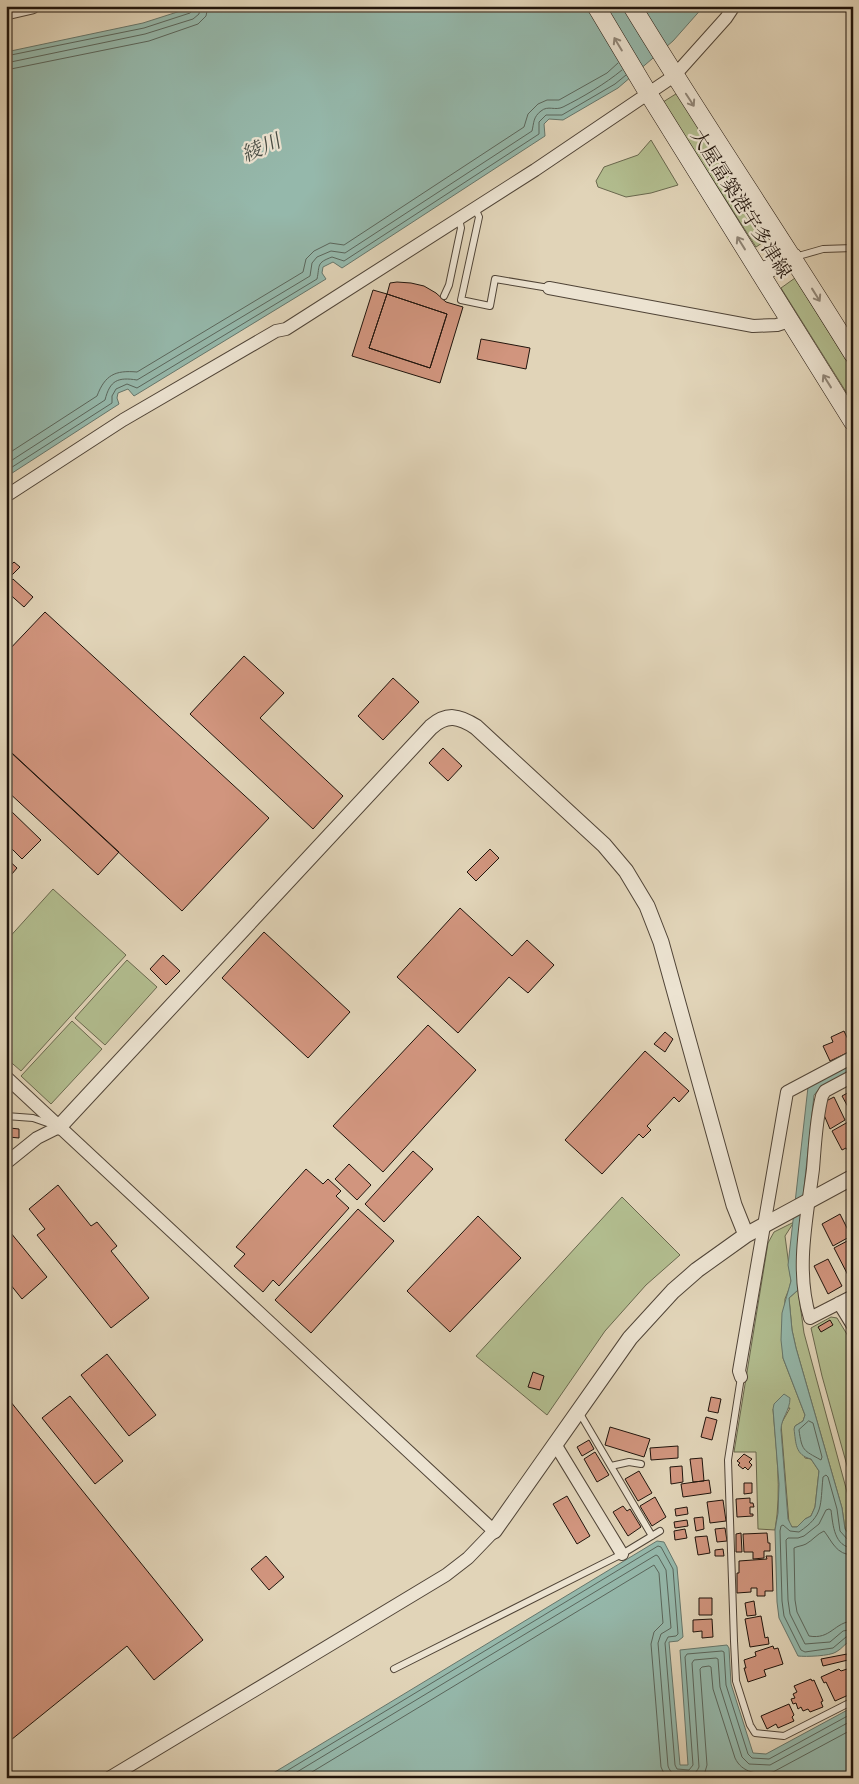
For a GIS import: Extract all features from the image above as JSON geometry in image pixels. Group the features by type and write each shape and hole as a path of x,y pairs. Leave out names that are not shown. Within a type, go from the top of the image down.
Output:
{"main road":[{"name":"大屋冨築港宇多津線","path":"596,6 644,87 853,422"},
{"name":"大屋冨築港宇多津線","path":"632,6 674,76 793,257 853,354"},
{"path":"760,273 793,257"}],"street":[{"path":"6,12 32,6"},
{"path":"6,496 123,420 276,331 286,329 535,170 644,87 674,76 726,18 734,6"},
{"path":"549,288 753,326 789,321"},
{"path":"6,1164 37,1138 59,1127 431,727 439,720 447,717 458,718 476,726 604,845 626,871 646,906 660,942 732,1195 746,1235"},
{"path":"741,1377 740,1370 787,1092 853,1057"},
{"path":"853,1076 822,1096 808,1202 803,1264 804,1288 810,1318 853,1296"},
{"path":"6,1077 494,1531"},
{"path":"110,1778 446,1575 468,1558 494,1531 630,1338 672,1290 746,1235 853,1177"},
{"path":"839,1303 853,1326"},
{"path":"554,1444 622,1554"}],"lane":[{"path":"475,208 479,217 461,300 490,306 495,279 549,288"},
{"path":"444,296 449,285 461,228 459,219"},
{"path":"793,257 823,249 853,248"},
{"path":"6,1116 33,1118 59,1127"},
{"path":"741,1377 728,1460 736,1680 750,1725 755,1733 784,1736 853,1701"},
{"path":"578,1411 652,1536"},
{"path":"611,1466 630,1462 641,1464"},
{"path":"394,1669 622,1554 660,1531"}],"green space":[{"path":"679,92 771,237 756,247 663,102"},
{"path":"651,140 678,185 651,193 626,197 598,187 596,181 604,167 638,155"},
{"path":"795,278 853,371 853,403 781,288"},
{"path":"53,889 126,955 21,1071 6,1058 6,941"},
{"path":"127,960 157,987 105,1045 75,1018"},
{"path":"72,1021 102,1049 51,1104 21,1076"},
{"path":"622,1197 680,1255 646,1285 605,1331 547,1415 476,1356"},
{"path":"794,1222 785,1236 791,1281 785,1299 783,1358 805,1415 803,1421 795,1426 805,1458 811,1459 819,1471 815,1507 811,1516 797,1527 792,1527 789,1523 781,1424 790,1408 773,1409 778,1470 777,1515 775,1530 758,1529 756,1452 734,1452 768,1243 774,1232"},
{"path":"798,1290 804,1333 853,1514 853,1540 845,1529 842,1508 792,1330 789,1298"},
{"path":"831,1317 837,1318 853,1344 853,1487 822,1376 811,1328"}],"water":[{"name":"綾川","path":"196,6 704,6 673,41 618,88 563,120 549,119 544,124 545,136 342,268 333,262 323,267 322,273 326,279 134,396 128,389 118,393 119,404 6,477 6,52 143,23"},
{"path":"853,1063 853,1069 822,1086 814,1095 799,1234 798,1290 789,1298 796,1348 842,1508 845,1529 853,1540 853,1639 833,1653 818,1656 798,1656 779,1618 777,1602 775,1530 778,1513 779,1484 773,1409 774,1404 784,1394 790,1398 781,1430 788,1519 792,1527 797,1527 811,1516 815,1507 819,1471 811,1459 802,1455 797,1448 794,1429 795,1426 803,1421 805,1415 783,1358 781,1340 782,1313 791,1281 788,1265 808,1087"},
{"path":"657,1541 664,1542 677,1567 683,1637 678,1641 669,1642 680,1765 688,1765 680,1650 727,1645 729,1648 731,1684 753,1753 766,1754 853,1707 853,1778 265,1778"}],"building":[{"path":"390,283 411,283 424,286 446,302 463,307 440,383 352,356 373,290 387,294","holes":["387,294 447,314 430,368 369,348"]},
{"path":"387,294 447,314 430,368 369,348"},
{"path":"481,339 530,348 526,369 477,359"},
{"path":"14,562 20,567 11,576 6,570"},
{"path":"13,579 33,597 24,607 6,591 6,586"},
{"path":"45,612 269,818 182,911 6,748 6,653"},
{"path":"244,656 284,693 260,718 343,796 313,829 190,714"},
{"path":"393,678 419,702 383,740 358,716"},
{"path":"443,748 462,766 448,781 429,763"},
{"path":"12,753 119,852 98,875 6,790 6,759"},
{"path":"11,811 41,840 22,859 6,843 6,815"},
{"path":"490,849 499,858 476,881 467,872"},
{"path":"6,858 17,868 6,881"},
{"path":"460,908 512,956 527,940 554,965 528,993 509,977 458,1033 397,977"},
{"path":"264,932 350,1012 308,1058 222,978"},
{"path":"163,955 180,971 166,985 150,969"},
{"path":"428,1025 476,1070 383,1172 333,1126"},
{"path":"844,1031 853,1050 830,1061 823,1046 833,1042 831,1037"},
{"path":"665,1032 673,1039 665,1052 654,1044"},
{"path":"645,1051 689,1091 679,1102 674,1097 647,1126 651,1130 643,1138 639,1134 602,1174 565,1140"},
{"path":"853,1090 853,1116 842,1096"},
{"path":"834,1097 845,1120 830,1129 824,1115 826,1101"},
{"path":"848,1122 853,1130 853,1155 851,1156 846,1148 842,1150 832,1131"},
{"path":"10,1128 19,1129 19,1138 9,1137"},
{"path":"413,1151 433,1169 384,1222 365,1204"},
{"path":"349,1164 371,1185 357,1200 335,1179"},
{"path":"306,1169 323,1184 328,1179 341,1191 336,1196 349,1208 279,1286 273,1280 263,1292 234,1266 245,1254 236,1247"},
{"path":"58,1185 91,1226 97,1222 117,1246 111,1251 149,1298 111,1328 37,1235 45,1229 29,1209"},
{"path":"358,1209 394,1241 311,1333 275,1300"},
{"path":"840,1214 851,1236 833,1246 822,1224"},
{"path":"478,1216 521,1258 450,1332 407,1291"},
{"path":"6,1227 47,1277 22,1299 6,1279"},
{"path":"849,1240 853,1248 853,1280 851,1281 834,1248"},
{"path":"828,1259 842,1286 828,1294 814,1266"},
{"path":"830,1320 833,1325 821,1332 818,1327"},
{"path":"107,1354 156,1415 129,1436 81,1375"},
{"path":"533,1372 544,1376 540,1390 528,1387"},
{"path":"6,1396 203,1640 154,1680 127,1646 6,1744"},
{"path":"70,1396 123,1461 95,1484 42,1418"},
{"path":"711,1397 721,1399 718,1413 708,1411"},
{"path":"706,1417 717,1420 712,1440 701,1437"},
{"path":"610,1427 650,1439 644,1457 605,1445"},
{"path":"589,1440 594,1449 582,1456 577,1447"},
{"path":"678,1446 678,1458 651,1460 650,1448"},
{"path":"595,1452 609,1475 597,1482 584,1459"},
{"path":"744,1454 752,1459 749,1462 752,1465 748,1470 738,1465 740,1463 737,1461"},
{"path":"702,1458 704,1481 693,1482 690,1459"},
{"path":"682,1466 683,1482 671,1484 670,1467"},
{"path":"639,1471 652,1493 638,1501 625,1479"},
{"path":"709,1480 711,1493 683,1497 681,1484"},
{"path":"744,1483 752,1483 752,1493 744,1494"},
{"path":"567,1496 590,1536 577,1544 553,1504"},
{"path":"655,1497 666,1517 652,1526 640,1506"},
{"path":"750,1498 750,1503 753,1503 754,1507 750,1507 750,1514 753,1514 753,1516 737,1517 736,1499"},
{"path":"723,1500 726,1521 710,1523 707,1502"},
{"path":"623,1506 627,1511 630,1509 641,1527 628,1536 613,1512"},
{"path":"687,1507 688,1514 676,1516 675,1509"},
{"path":"703,1517 704,1529 696,1531 694,1518"},
{"path":"687,1520 688,1526 675,1528 674,1522"},
{"path":"725,1528 727,1541 717,1542 715,1529"},
{"path":"685,1529 687,1538 675,1540 674,1531"},
{"path":"741,1533 742,1552 736,1552 736,1534"},
{"path":"767,1533 770,1551 764,1551 764,1558 753,1559 753,1552 744,1552 743,1534"},
{"path":"707,1536 710,1553 698,1555 695,1537"},
{"path":"723,1549 724,1556 715,1556 715,1550"},
{"path":"266,1556 284,1577 269,1590 251,1569"},
{"path":"766,1556 772,1556 773,1591 765,1591 765,1596 757,1596 757,1588 751,1588 751,1592 737,1593 739,1561 767,1559"},
{"path":"699,1598 712,1598 712,1615 699,1615"},
{"path":"754,1601 756,1615 747,1616 745,1603"},
{"path":"761,1616 765,1638 768,1637 769,1644 750,1647 745,1619"},
{"path":"712,1619 713,1637 702,1638 702,1631 693,1632 693,1620"},
{"path":"773,1646 774,1649 778,1648 783,1664 764,1670 766,1676 748,1682 744,1660 756,1656 755,1652"},
{"path":"847,1654 848,1660 823,1666 821,1659"},
{"path":"839,1669 841,1671 847,1669 853,1682 853,1693 835,1701 826,1682 824,1683 821,1677"},
{"path":"811,1679 812,1681 814,1680 823,1701 821,1702 823,1707 810,1712 808,1709 803,1711 801,1707 798,1709 796,1703 793,1704 791,1699 795,1698 793,1694 797,1692 794,1686"},
{"path":"789,1704 794,1715 792,1717 794,1721 778,1728 776,1724 767,1729 761,1716"}]}
